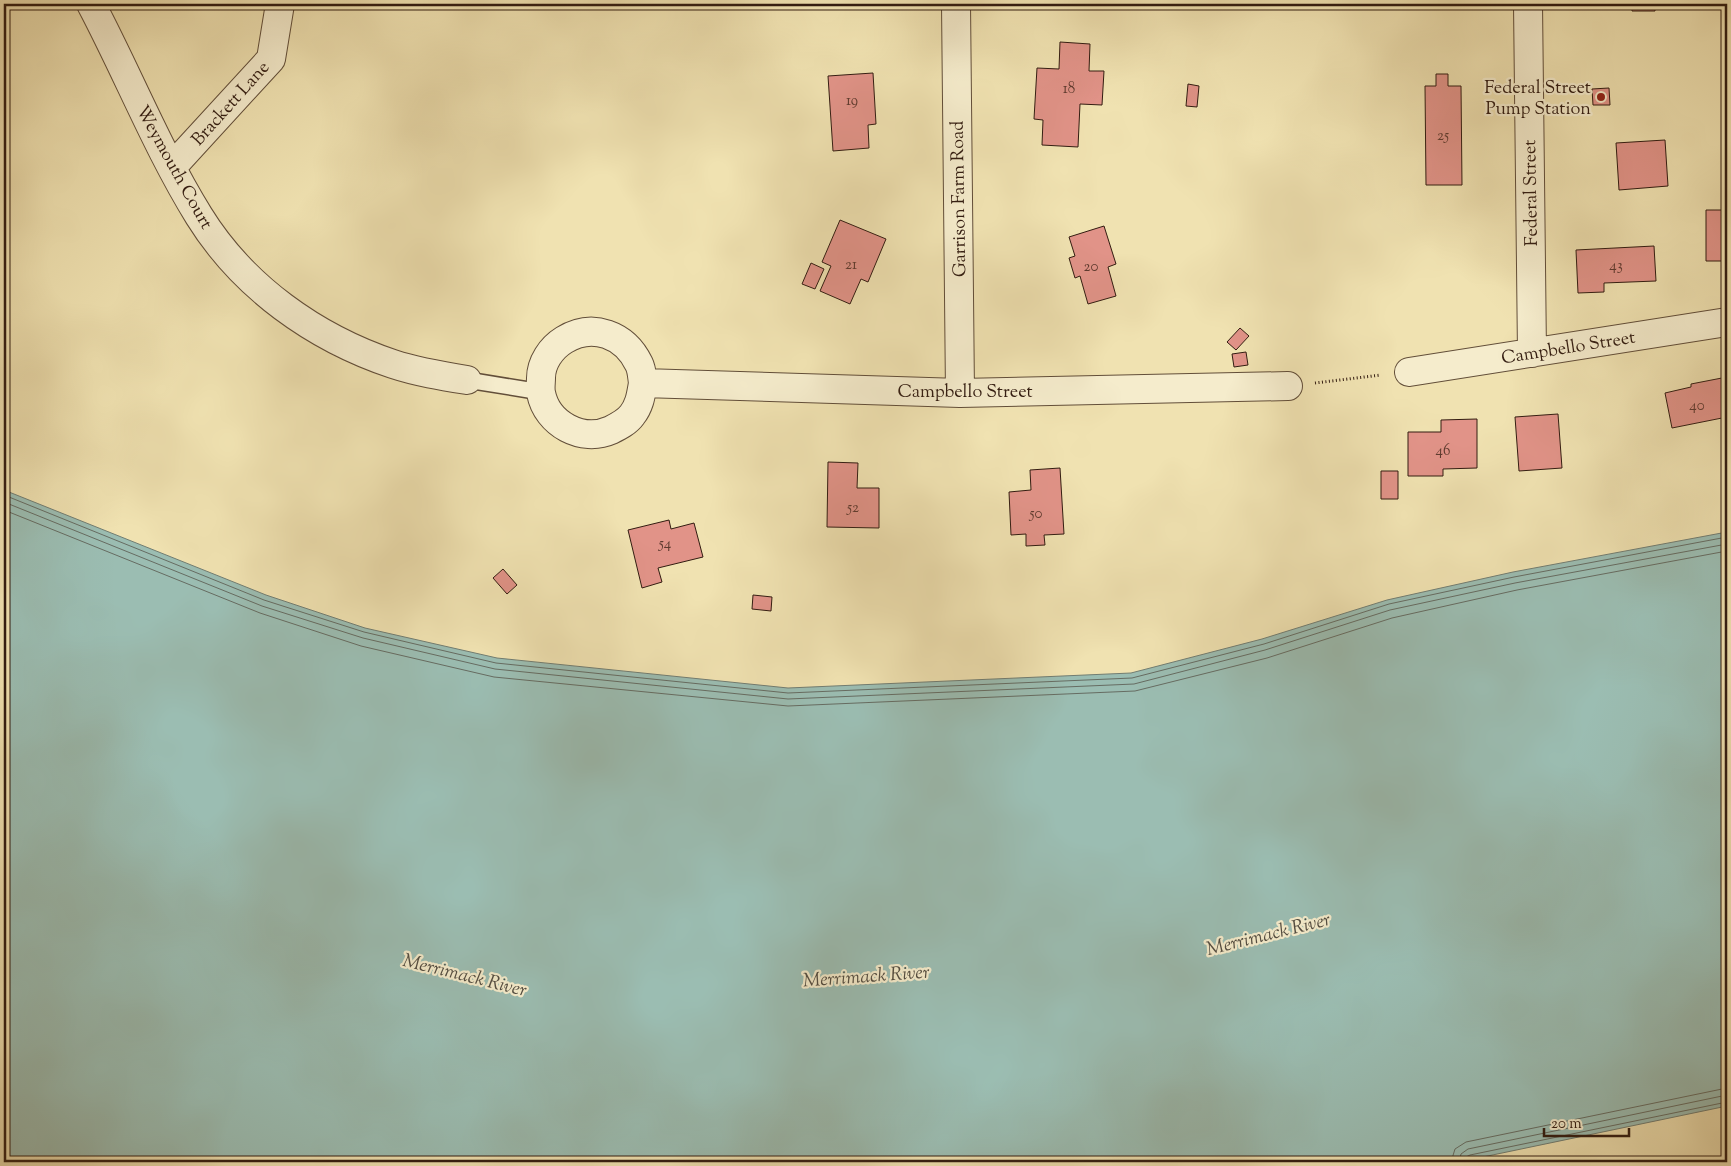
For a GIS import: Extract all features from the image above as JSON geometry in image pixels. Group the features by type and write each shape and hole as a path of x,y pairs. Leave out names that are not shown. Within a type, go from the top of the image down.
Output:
{"street":[{"name":"Weymouth Court","path":"91,4 172,167 200,217 250,279 293,314 340,342 393,364 421,372 467,380"},
{"name":"Brackett Lane","path":"172,167 271,58 280,4"},
{"name":"Garrison Farm Road","path":"956,4 960,393"},
{"name":"Federal Street","path":"1528,4 1532,353"},
{"name":"Campbello Street","path":"1409,372 1727,322"},
{"path":"591,331 610,335 627,346 640,366 643,383 640,401 632,415 622,425 604,433 588,435 569,430 556,421 545,405 540,392 541,372 546,358 558,344 571,336 591,331"},
{"name":"Campbello Street","path":"643,383 960,393 1288,386"}],"lane":[{"name":"Weymouth Court","path":"467,380 540,392"}],"path":[{"path":"1288,386 1409,372"}],"water":[{"name":"Merrimack River","path":"4,490 266,595 365,628 497,658 788,688 1131,673 1262,639 1387,600 1513,572 1727,532 1727,1106 1459,1162 4,1162"}],"building":[{"path":"1632,4 1655,4 1655,11 1632,11"},
{"path":"1060,42 1090,44 1089,71 1104,71 1102,105 1080,104 1078,147 1042,145 1043,120 1034,119 1037,68 1059,69"},
{"path":"873,73 876,124 868,125 869,148 833,151 828,76"},
{"path":"1436,74 1448,74 1448,86 1461,86 1462,185 1426,185 1425,86 1436,86"},
{"path":"1188,84 1199,86 1197,107 1186,106"},
{"name":"Federal Street Pump Station","path":"1609,88 1610,105 1593,105 1592,89"},
{"path":"1722,101 1727,101 1727,138 1723,138"},
{"path":"1665,140 1668,186 1619,190 1616,143"},
{"path":"1706,210 1727,210 1727,261 1706,261"},
{"path":"840,220 886,239 868,282 861,279 850,304 820,291 831,266 822,262"},
{"path":"1104,226 1116,264 1108,267 1116,296 1088,304 1080,276 1075,278 1069,258 1075,256 1069,237"},
{"path":"1654,246 1656,281 1604,283 1604,292 1578,293 1576,250"},
{"path":"811,263 824,269 815,289 802,284"},
{"path":"1240,328 1249,336 1236,350 1227,342"},
{"path":"1246,352 1248,365 1234,367 1232,354"},
{"path":"1727,377 1727,417 1672,428 1665,393 1691,387 1691,384"},
{"path":"1558,414 1562,468 1519,471 1515,417"},
{"path":"1477,419 1477,468 1443,469 1443,476 1408,476 1408,432 1441,432 1441,420"},
{"path":"828,462 858,463 857,488 879,488 879,528 827,527"},
{"path":"1060,468 1064,534 1044,535 1045,545 1026,546 1026,534 1011,535 1009,492 1031,490 1030,470"},
{"path":"1381,471 1398,471 1398,499 1381,499"},
{"path":"669,520 671,529 694,523 703,557 658,568 662,582 642,588 628,530"},
{"path":"503,569 517,585 507,594 493,578"},
{"path":"753,595 772,597 771,611 752,609"}],"place":[{"name":"Federal Street Pump Station","path":"1601,97"}]}
